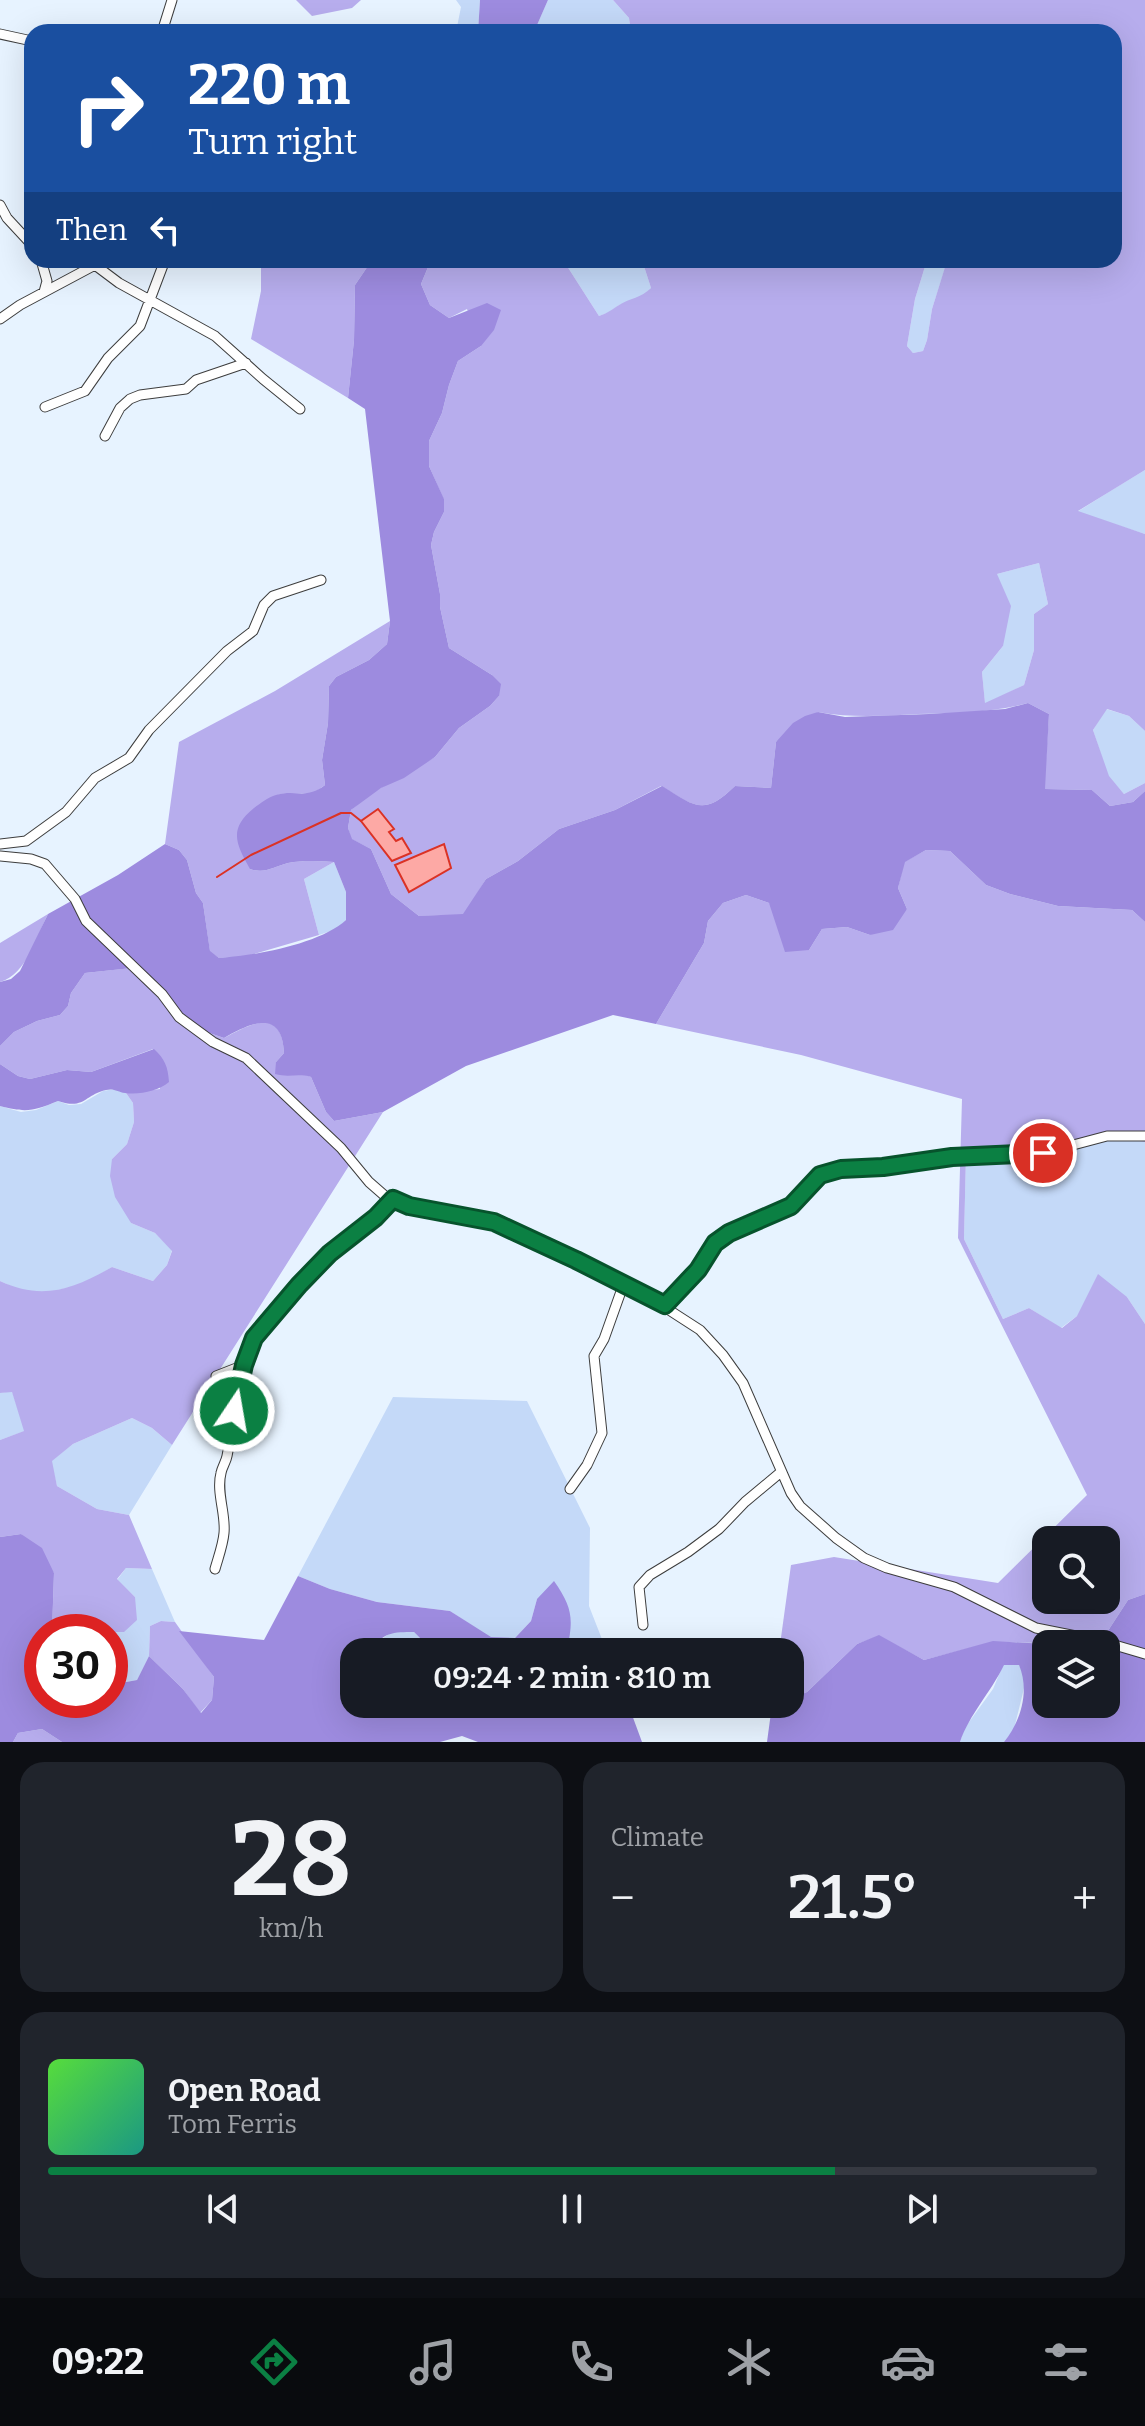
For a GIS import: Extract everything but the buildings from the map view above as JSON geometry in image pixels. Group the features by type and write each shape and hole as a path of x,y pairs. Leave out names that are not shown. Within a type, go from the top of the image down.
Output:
{"street":[{"path":"164,24 172,0"},
{"path":"0,34 24,39"},
{"path":"0,205 24,236"},
{"path":"43,268 47,281 44,292"},
{"path":"0,319 86,268"},
{"path":"103,268 119,283 215,336 300,409"},
{"path":"45,407 85,391 108,358 140,326 162,268"},
{"path":"105,436 120,408 130,399 186,389 196,380 246,363"},
{"path":"0,844 26,841 66,812 95,778 129,758 149,730 227,651 253,631 264,605 273,596 321,580"},
{"path":"0,856 31,859 45,864 75,899 86,921 162,994 179,1017 213,1042 246,1058 341,1148 369,1182 393,1199 409,1206 494,1222 624,1283 665,1305 700,1330 733,1370 800,1506 864,1558 904,1575 954,1587 1036,1628 1101,1641 1145,1654"},
{"path":"665,1305 698,1270 715,1243 729,1233 791,1206 820,1175 841,1169 883,1167 952,1157 1043,1153 1107,1136 1145,1136"},
{"path":"215,1569 224,1533 220,1474 227,1458 244,1365 254,1338 330,1253 376,1217 393,1199"},
{"path":"570,1489 587,1465 602,1433 594,1356 604,1339 624,1283"},
{"path":"216,1376 244,1365"},
{"path":"643,1625 639,1587 650,1575 719,1529 781,1472"}],"shaded area":[{"path":"296,0 361,0 352,8 312,16"},
{"path":"456,0 480,0 478,24 458,24 461,7"},
{"path":"480,0 548,0 538,24 478,24"},
{"path":"548,0 613,0 629,18 630,24 538,24"},
{"path":"613,0 1145,0 1145,470 1078,511 1145,534 1145,731 1129,716 1107,709 1093,730 1109,776 1124,794 1145,783 1145,791 1133,802 1110,806 1092,790 1044,789 1049,714 1028,703 959,713 867,716 818,712 776,742 771,788 735,786 715,802 699,805 661,786 615,810 559,829 518,861 486,879 464,915 419,916 391,894 371,849 351,839 348,828 351,810 370,794 435,757 459,728 499,696 492,675 449,648 440,607 431,545 444,512 444,500 429,466 427,453 458,361 481,346 467,309 449,318 430,305 421,284 428,268 568,268 599,316 651,288 645,268 925,268 915,299 907,346 913,353 923,351 945,268 1122,268 1122,24 630,24 629,18","holes":["1039,563 1048,604 1034,614 1034,650 1024,685 985,703 982,672 1003,646 1011,606 997,574","444,844 451,867 395,866 395,865"]},
{"path":"261,268 367,268 355,285 354,340 348,398 251,339 261,291"},
{"path":"367,268 428,268 421,284 430,305 449,318 487,303 501,310 494,330 481,346 458,361 442,413 429,441 429,466 444,499 444,512 431,545 449,648 492,675 501,684 499,696 459,728 435,757 404,778 381,788 351,810 348,828 352,839 371,849 391,894 419,916 463,914 486,879 518,861 559,829 615,810 662,786 699,805 715,802 735,786 771,788 776,742 793,723 818,712 845,717 929,714 1005,709 1028,703 1049,714 1045,789 1092,790 1110,806 1133,802 1145,791 1145,922 1132,910 1058,906 1010,894 986,885 950,851 926,850 905,862 898,888 907,909 893,930 870,935 847,927 822,929 809,950 785,952 769,903 746,895 723,903 708,921 704,943 656,1024 613,1015 466,1066 383,1112 334,1121 326,1112 311,1077 275,1074 276,1062 284,1053 282,1039 271,1024 253,1024 224,1038 198,1029 132,968 85,973 60,1015 14,1032 0,1046 0,982 11,979 20,971 48,914 118,875 165,844 179,850 187,860 196,893 203,903 210,951 219,958 250,955 304,942 346,920 346,892 334,862 300,861 265,870 250,869 237,837 240,823 267,799 283,793 312,792 325,785 322,760 328,723 329,686 336,677 369,660 387,644 390,621 365,409 348,398 354,340 355,285"},
{"path":"568,268 645,268 651,288 643,297 599,316"},
{"path":"925,268 945,268 923,351 913,353 907,346 915,299"},
{"path":"1145,470 1145,534 1077,512 1112,490"},
{"path":"1039,563 1048,604 1034,614 1034,650 1024,685 985,704 982,672 1003,646 997,574"},
{"path":"390,621 387,644 369,660 336,677 329,686 328,723 322,760 325,785 314,793 279,794 250,869 265,870 300,861 334,862 304,879 319,935 244,957 219,958 210,952 203,903 196,893 187,860 179,850 165,844 179,742 275,691"},
{"path":"1106,709 1129,716 1145,731 1145,783 1124,794 1108,776 1093,730"},
{"path":"378,809 394,829 389,832 396,841 402,838 411,853 392,861 361,821"},
{"path":"444,844 451,868 409,892 395,865"},
{"path":"926,850 950,851 986,885 1010,894 1058,906 1132,910 1145,922 1145,1142 1102,1135 1023,1164 966,1155 964,1239 1003,1319 1029,1308 1062,1328 1077,1316 1098,1274 1127,1297 1145,1324 1145,1594 1128,1600 1120,1612 1120,1526 1056,1526 1087,1495 958,1238 962,1099 801,1055 656,1024 704,943 708,921 723,903 746,895 769,903 809,950 822,929 847,927 870,935 907,909 898,888 904,862"},
{"path":"334,862 346,892 346,920 337,929 319,935 304,879"},
{"path":"48,914 24,963 9,978 0,982 0,943"},
{"path":"131,968 198,1029 224,1038 254,1024 271,1024 282,1038 284,1053 276,1062 311,1077 326,1112 334,1121 383,1112 172,1445 152,1428 132,1418 73,1444 52,1461 57,1486 97,1509 129,1515 152,1569 126,1568 117,1579 135,1597 137,1620 128,1628 128,1614 53,1614 54,1573 21,1534 0,1537 0,1440 24,1431 12,1392 0,1393 0,1281 30,1290 58,1290 112,1267 153,1281 167,1265 172,1251 155,1233 131,1223 115,1197 110,1176 112,1159 127,1144 134,1122 133,1103 126,1093 160,1089 153,1049 91,1072 67,1070 30,1079 18,1076 0,1064 0,1046 14,1032 60,1015 85,973"},
{"path":"154,1049 165,1064 169,1082 154,1090 131,1093 109,1090 79,1103 58,1101 30,1110 0,1106 0,1064 18,1076 30,1079 67,1070 91,1072"},
{"path":"115,1089 126,1093 133,1103 134,1122 127,1144 112,1159 131,1223 155,1233 172,1250 167,1265 153,1281 112,1267 84,1284 45,1293 19,1290 0,1281 0,1106 21,1112 58,1101 69,1105 81,1104 103,1091"},
{"path":"1102,1135 1145,1142 1145,1324 1127,1297 1077,1316 1061,1328 1029,1308 1003,1319 964,1239 966,1154"},
{"path":"12,1391 25,1431 0,1440 0,1393"},
{"path":"393,1397 527,1401 590,1528 589,1606 602,1638 560,1638 537,1599 531,1621 515,1638 491,1638 450,1611 377,1602 298,1576"},
{"path":"132,1418 152,1428 172,1445 129,1515 97,1509 57,1486 51,1461 73,1444"},
{"path":"21,1534 42,1548 54,1573 53,1614 24,1614 24,1718 128,1718 128,1682 137,1680 149,1656 183,1689 201,1713 212,1700 214,1677 179,1631 264,1640 298,1576 377,1602 450,1611 491,1637 515,1638 420,1638 414,1632 394,1633 382,1638 340,1638 340,1718 633,1718 642,1742 478,1742 462,1736 440,1742 62,1742 42,1729 18,1733 13,1742 0,1742 0,1537"},
{"path":"1032,1549 1032,1614 1119,1614 1108,1630 1032,1630 1032,1643 993,1642 924,1660 879,1636 857,1644 804,1693 804,1638 781,1638 791,1565 834,1557 998,1583"},
{"path":"126,1568 152,1569 175,1622 161,1621 150,1626 149,1656 137,1680 128,1682 128,1614 114,1614 135,1597 117,1580"},
{"path":"554,1581 570,1613 569,1638 515,1638 531,1621 537,1599"},
{"path":"1145,1594 1145,1742 1004,1742 1019,1715 1024,1685 1019,1665 1004,1665 960,1742 767,1742 770,1718 804,1718 804,1693 857,1644 879,1635 924,1660 993,1641 1032,1643 1032,1718 1120,1718 1120,1630 1108,1630 1128,1600"},
{"path":"161,1621 175,1622 214,1677 212,1700 200,1713 183,1689 149,1656 150,1626"},
{"path":"391,1632 414,1632 420,1638 383,1638"},
{"path":"1003,1665 1019,1665 1026,1680 1014,1729 1004,1742 960,1742 964,1729 993,1689"},
{"path":"42,1729 62,1742 13,1742 18,1733"}],"waterway":[{"path":"217,877 251,855 341,813 351,813 361,821"}],"route":[{"path":"234,1411 244,1365 254,1338 330,1253 376,1217 393,1199 409,1206 494,1222 515,1230 665,1305 698,1270 715,1243 729,1233 791,1206 820,1175 841,1169 883,1167 952,1157 1043,1153"}]}
